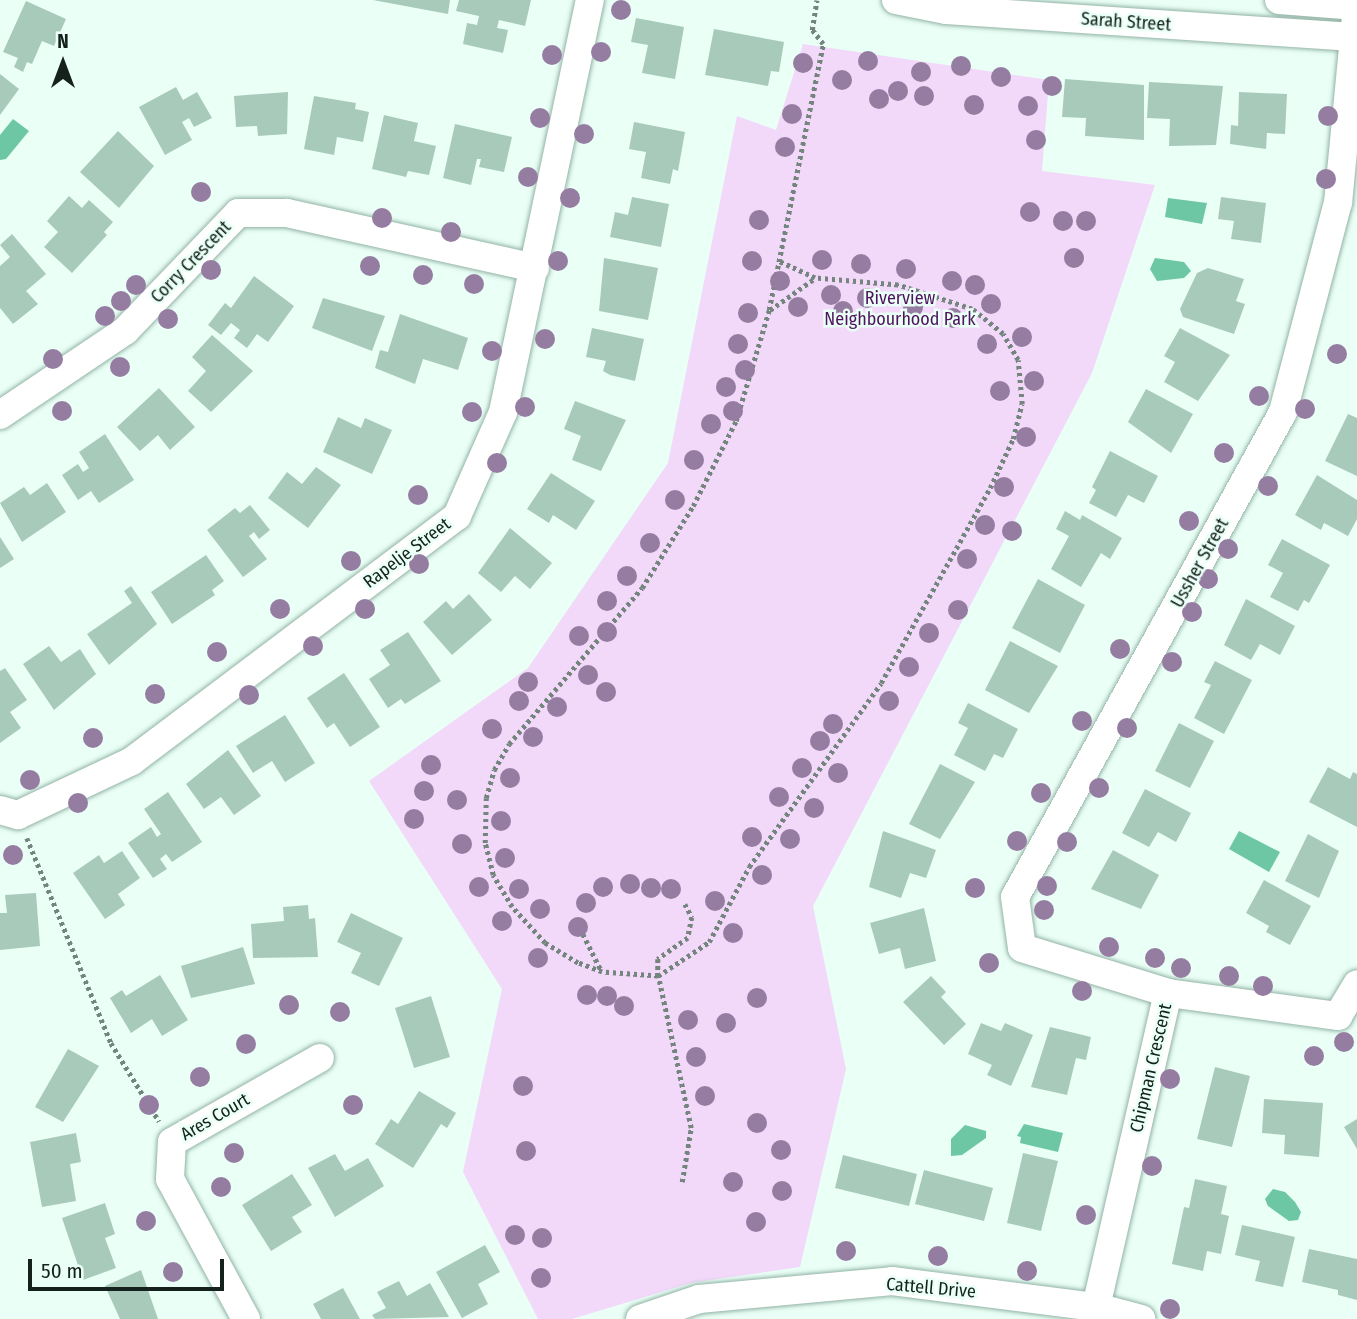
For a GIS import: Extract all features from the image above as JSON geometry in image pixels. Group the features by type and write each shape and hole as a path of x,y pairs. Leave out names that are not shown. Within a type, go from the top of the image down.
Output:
{"street":[{"name":"Rapelje Street","path":"9,813 132,761 457,516 503,412 536,268 590,0"},
{"name":"Sarah Street","path":"896,0 1357,37"},
{"path":"1279,0 1357,6"},
{"name":"Ussher Street","path":"1168,993 1021,948 1014,897 1283,412 1338,202 1357,37 1357,6"},
{"name":"Corry Crescent","path":"0,415 125,331 238,213 287,213 536,268"},
{"name":"Chipman Crescent","path":"1096,1307 1168,993 1338,1016 1357,984"},
{"name":"Ares Court","path":"246,1319 170,1179 172,1142 320,1058"},
{"name":"Cattell Drive","path":"639,1319 892,1281 1096,1307 1141,1319"}],"path":[{"path":"778,261 815,278 898,285 951,299 988,319 1018,360 1023,387 1019,423 990,488 881,683 833,755 749,867 709,942 658,976 602,972 545,943 512,907 493,875 485,843 491,779 509,744 608,632 677,535 736,421 769,310 778,261 823,44 812,30 817,0"},
{"path":"769,310 815,278"},
{"path":"9,813 111,1042 172,1142"},
{"path":"682,1182 691,1128 658,976 658,959 688,938 692,917 685,904"},
{"path":"583,934 602,972"}],"green space":[{"name":"Riverview Neighbourhood Park","path":"803,44 1049,80 1042,171 1155,185 1092,373 813,906 846,1069 800,1267 691,1283 572,1319 538,1319 463,1172 502,989 369,781 528,668 668,463 737,116 776,130"}],"shaded area":[{"path":"13,119 29,131 6,159 0,160 0,135"},
{"path":"1168,198 1207,203 1202,224 1165,217"},
{"path":"1155,258 1184,262 1191,271 1184,278 1157,281 1150,269"},
{"path":"1239,831 1280,852 1269,872 1229,849"},
{"path":"1024,1124 1063,1133 1058,1152 1020,1143 1021,1137 1017,1136"},
{"path":"965,1125 986,1131 986,1138 962,1155 951,1156 951,1139"},
{"path":"1273,1189 1285,1192 1295,1202 1301,1212 1298,1220 1289,1221 1268,1206 1265,1199"}],"building":[{"path":"373,0 450,0 448,14"},
{"path":"459,0 531,0 525,26 499,20 497,28 508,30 503,53 463,44 467,23 477,25 479,16 456,11"},
{"path":"26,1 66,19 54,46 42,41 32,64 27,62 23,72 14,67 18,58 3,52"},
{"path":"636,18 684,27 675,79 642,73 648,45 631,42"},
{"path":"714,29 784,42 779,72 771,71 768,86 705,75"},
{"path":"0,74 19,89 0,115"},
{"path":"1065,79 1144,85 1144,140 1085,136 1086,118 1062,117"},
{"path":"1149,82 1223,86 1216,145 1169,146 1170,119 1147,118"},
{"path":"176,87 183,100 197,92 212,118 194,127 189,118 182,122 192,140 165,155 139,107"},
{"path":"288,92 287,134 258,136 257,126 236,127 234,96"},
{"path":"1239,92 1287,94 1285,134 1267,133 1266,149 1230,144 1231,125 1238,126"},
{"path":"314,96 356,103 355,109 369,112 363,142 337,137 334,155 304,149"},
{"path":"384,115 418,123 414,141 436,146 429,175 408,171 406,177 372,169"},
{"path":"634,122 685,132 678,171 673,169 670,184 641,178 646,152 629,149"},
{"path":"455,124 512,137 504,172 479,167 481,159 477,159 471,185 443,178"},
{"path":"118,131 154,166 119,208 80,172"},
{"path":"69,196 82,208 89,200 113,222 104,232 107,235 72,273 44,247 58,232 47,221"},
{"path":"632,197 669,204 661,247 610,237 615,212 628,215"},
{"path":"1221,197 1266,203 1261,243 1231,239 1234,221 1218,219"},
{"path":"12,234 46,274 26,291 38,304 13,324 0,308 0,266 10,257 0,245"},
{"path":"604,258 658,268 648,320 599,311"},
{"path":"1208,268 1244,279 1236,301 1245,304 1234,334 1183,317 1180,309 1197,273"},
{"path":"254,276 294,306 268,342 257,334 247,348 234,338 240,330 231,323 221,335 208,325 225,303 231,308"},
{"path":"323,298 385,316 372,351 312,328"},
{"path":"400,314 468,338 458,370 423,359 415,384 375,368 380,350 388,352"},
{"path":"592,328 644,339 635,381 610,375 603,371 606,361 586,357"},
{"path":"1180,328 1230,355 1198,401 1164,382 1175,362 1164,356"},
{"path":"212,335 253,371 211,412 188,391 206,371 192,357"},
{"path":"159,388 195,427 170,450 158,435 140,451 117,427"},
{"path":"1146,389 1193,414 1171,453 1128,422"},
{"path":"575,401 626,420 601,471 572,460 581,436 564,429"},
{"path":"1348,414 1357,418 1357,476 1325,461"},
{"path":"338,417 361,428 365,418 392,430 372,474 323,452"},
{"path":"105,434 134,480 99,503 91,491 78,500 62,475 78,464 83,472 89,468 79,452"},
{"path":"1110,451 1158,476 1144,503 1128,495 1116,517 1089,503 1096,490 1092,487"},
{"path":"316,467 341,485 308,528 268,498 287,472 302,484"},
{"path":"551,473 595,501 576,530 553,515 549,523 527,509"},
{"path":"1317,475 1357,500 1357,519 1348,536 1324,523 1321,530 1295,515"},
{"path":"47,483 66,512 22,542 0,503 24,487 30,495"},
{"path":"250,505 270,530 259,539 254,532 249,536 267,559 243,577 207,530 235,508 240,513"},
{"path":"1065,511 1080,520 1082,515 1122,538 1110,559 1101,553 1081,587 1051,569 1069,536 1056,529"},
{"path":"510,528 552,563 530,589 515,576 501,592 478,573"},
{"path":"0,537 14,559 0,568"},
{"path":"1282,539 1330,565 1309,603 1304,600 1298,611 1270,597 1283,573 1268,565"},
{"path":"206,555 224,581 212,590 215,595 172,624 151,592"},
{"path":"1038,579 1085,605 1060,653 1012,628"},
{"path":"131,586 157,624 109,665 87,634 132,603 124,591"},
{"path":"469,594 492,620 452,655 423,622 446,601 453,609"},
{"path":"1246,599 1295,626 1280,655 1260,644 1251,660 1224,645"},
{"path":"408,632 441,681 405,704 401,699 388,708 369,679 390,665 380,650"},
{"path":"1010,641 1058,666 1029,713 985,690"},
{"path":"49,646 61,662 80,649 96,674 54,710 23,664"},
{"path":"1215,661 1252,680 1224,734 1194,718 1211,685 1204,682"},
{"path":"5,668 27,700 10,712 21,728 0,743 0,671"},
{"path":"344,673 380,727 350,747 334,723 327,728 307,698"},
{"path":"968,703 1018,729 1003,758 994,754 985,771 954,755 968,728 958,723"},
{"path":"285,715 315,763 285,782 272,761 253,773 236,746"},
{"path":"1179,723 1214,741 1190,788 1155,771"},
{"path":"228,750 261,796 234,815 221,797 204,809 186,784"},
{"path":"940,764 975,782 940,839 909,824"},
{"path":"1328,767 1350,779 1353,772 1357,774 1357,827 1309,802"},
{"path":"1145,789 1191,813 1176,842 1158,832 1149,847 1122,833"},
{"path":"168,792 202,842 172,862 166,854 160,859 167,869 153,878 128,843 151,827 157,837 161,834 144,809"},
{"path":"883,831 936,850 926,878 910,873 901,898 869,887"},
{"path":"1308,834 1339,851 1319,898 1285,881"},
{"path":"1113,850 1159,875 1141,909 1091,889"},
{"path":"122,851 140,878 118,894 125,905 105,919 73,873 99,855 104,863"},
{"path":"1264,880 1311,906 1290,945 1266,932 1269,926 1246,913"},
{"path":"36,893 40,946 0,950 0,913 7,913 5,895"},
{"path":"308,905 309,919 315,918 318,957 253,958 251,924 284,921 283,907"},
{"path":"924,908 936,961 905,969 900,948 879,954 870,923"},
{"path":"351,913 403,938 379,986 351,973 361,953 337,942"},
{"path":"243,947 255,984 191,998 181,966"},
{"path":"160,975 188,1020 162,1036 152,1019 131,1033 110,998 122,990 126,996"},
{"path":"931,976 946,992 941,997 966,1024 944,1045 903,1002"},
{"path":"431,996 450,1057 414,1068 395,1008"},
{"path":"981,1023 1001,1031 1005,1023 1033,1035 1011,1086 987,1075 992,1065 968,1054"},
{"path":"1050,1027 1091,1037 1086,1060 1076,1058 1067,1095 1031,1087"},
{"path":"68,1049 99,1066 63,1122 35,1107"},
{"path":"1215,1067 1250,1076 1232,1147 1197,1139"},
{"path":"419,1091 456,1113 447,1128 441,1124 413,1168 375,1144 391,1119 398,1124"},
{"path":"1264,1099 1323,1103 1319,1157 1284,1154 1285,1135 1262,1133"},
{"path":"1357,1119 1357,1149 1344,1127"},
{"path":"76,1133 81,1162 70,1164 76,1201 42,1207 30,1142"},
{"path":"1023,1153 1058,1161 1041,1231 1007,1223"},
{"path":"335,1154 345,1171 368,1158 384,1186 335,1217 308,1168"},
{"path":"843,1155 917,1174 909,1206 835,1188"},
{"path":"924,1170 993,1188 984,1221 915,1204"},
{"path":"292,1174 312,1205 292,1217 302,1232 271,1251 242,1205"},
{"path":"1195,1179 1227,1186 1221,1214 1229,1216 1221,1254 1207,1251 1203,1271 1172,1264 1184,1207 1189,1208"},
{"path":"105,1203 115,1234 105,1238 116,1268 83,1280 62,1218"},
{"path":"1242,1225 1295,1237 1283,1287 1255,1281 1260,1261 1235,1255"},
{"path":"485,1245 500,1272 478,1284 488,1304 462,1318 436,1272"},
{"path":"1309,1249 1357,1259 1357,1300 1338,1295 1338,1290 1302,1282"},
{"path":"141,1270 158,1319 120,1319 105,1286"},
{"path":"399,1281 407,1296 430,1283 449,1317 375,1319 372,1315 386,1308 377,1292"},
{"path":"343,1288 360,1319 321,1319 313,1304"}]}
